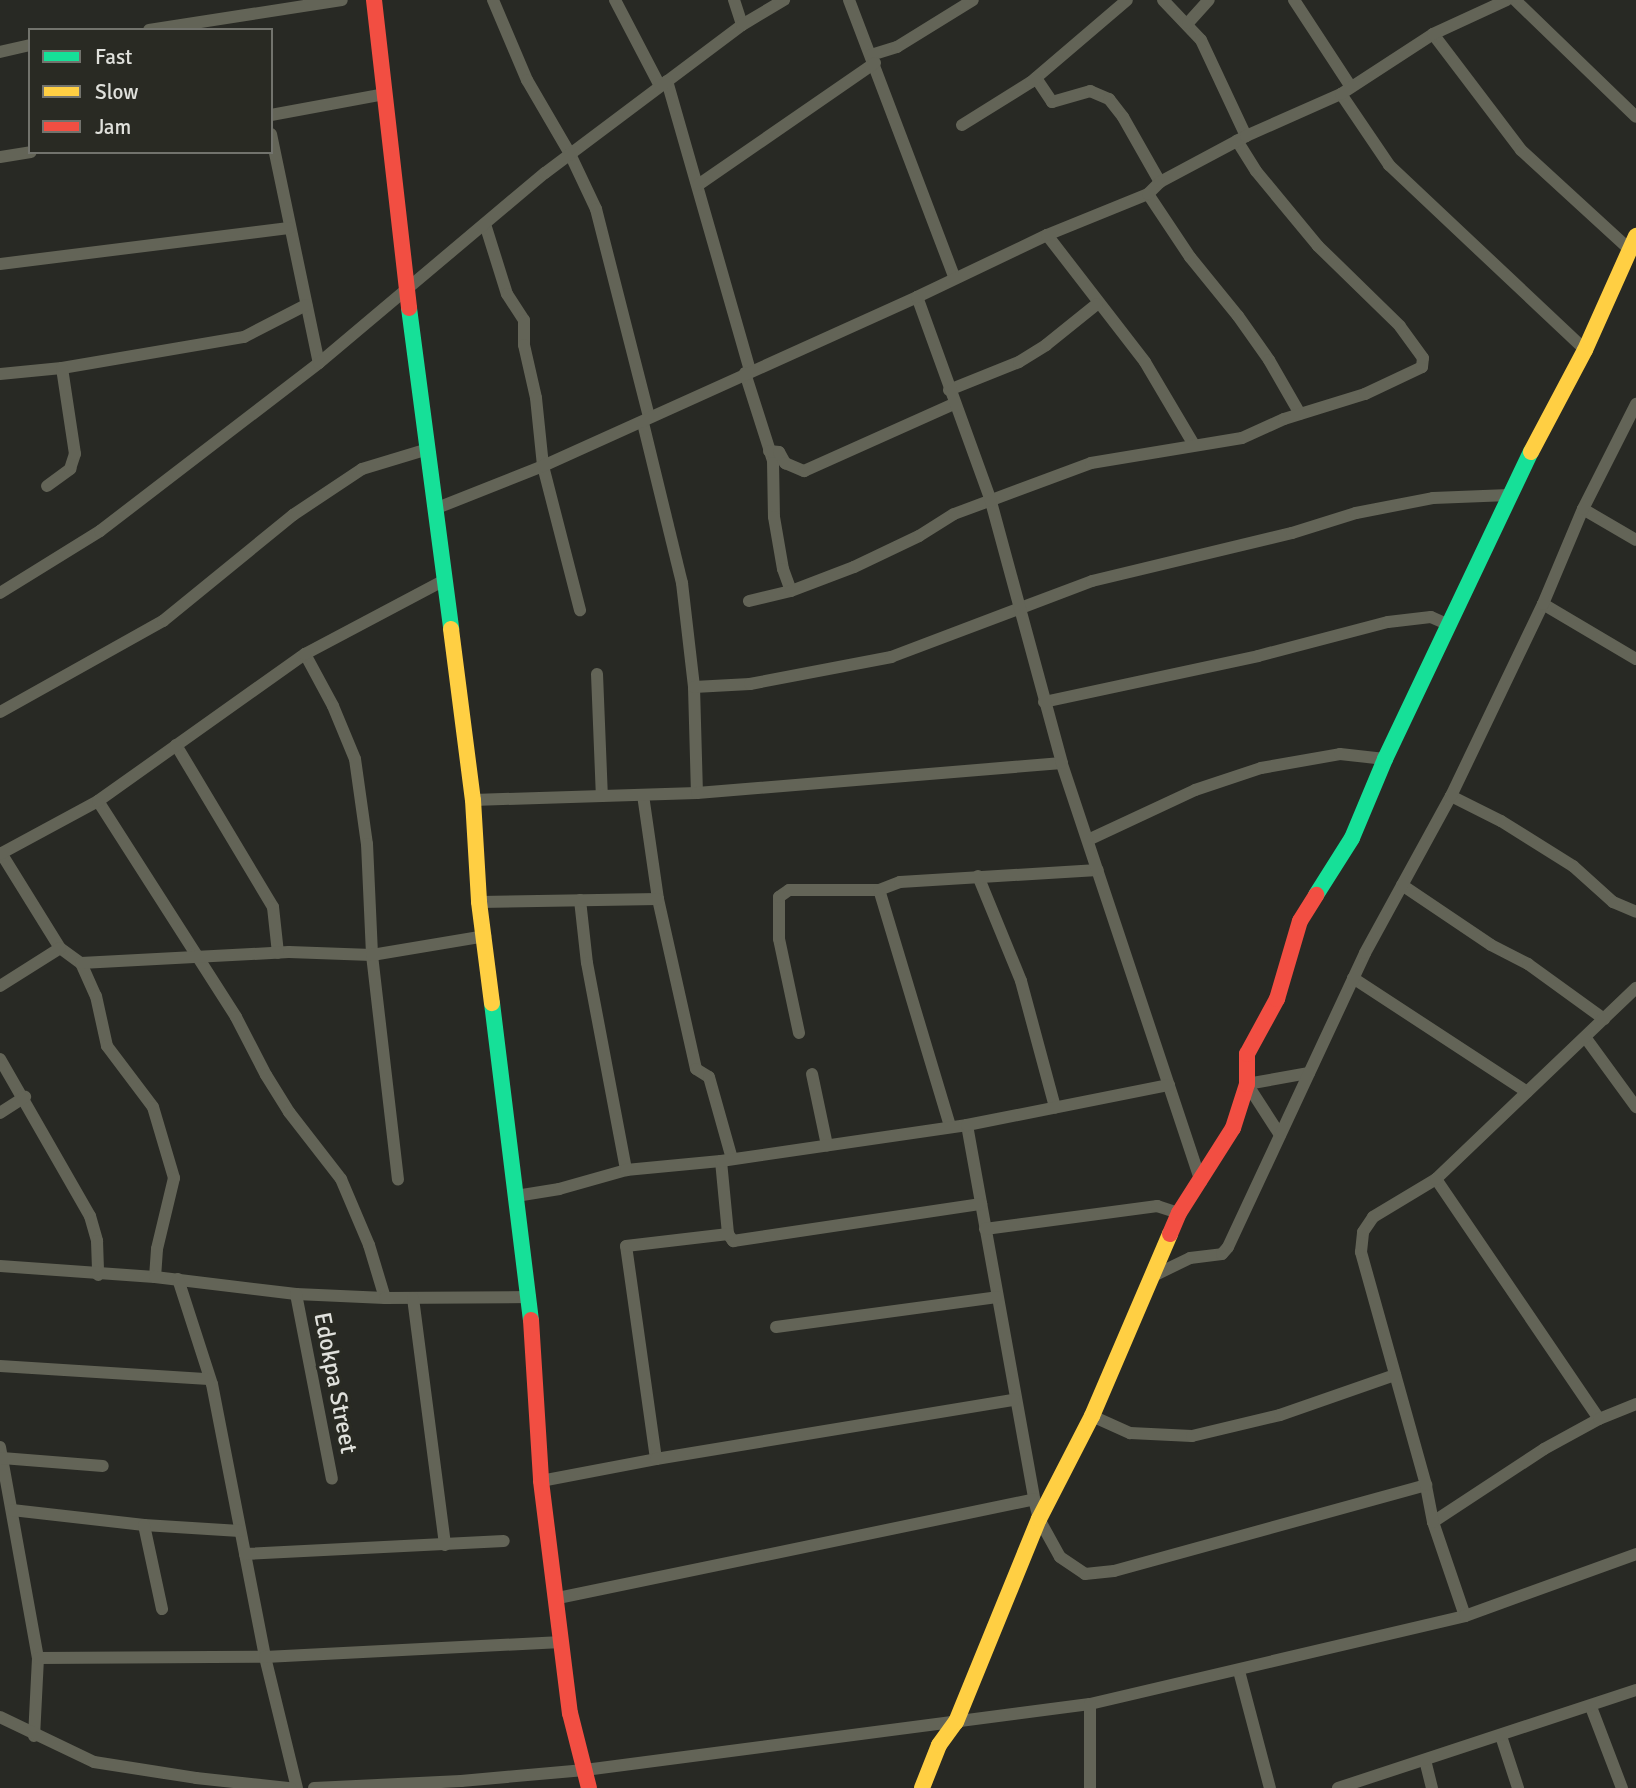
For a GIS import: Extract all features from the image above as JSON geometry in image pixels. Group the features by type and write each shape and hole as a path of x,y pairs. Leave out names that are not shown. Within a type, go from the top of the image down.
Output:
{"street":[{"path":"162,28 342,0"},
{"path":"374,0 407,291 473,800 479,902 530,1297 541,1481 558,1598 570,1713 589,1788"},
{"path":"493,0 527,80 570,154 596,209 682,583 694,687 697,793"},
{"path":"615,0 663,83 698,185 773,461 772,503 778,542 791,591"},
{"path":"734,0 742,25"},
{"path":"0,593 100,531 320,363 570,154 742,25 783,0"},
{"path":"849,0 954,277"},
{"path":"698,185 873,59 973,0"},
{"path":"962,125 997,106 1036,78 1127,0"},
{"path":"749,601 791,591 854,567 919,536 954,513 1091,463 1242,438 1300,414 1365,394 1422,367 1424,362 1400,326 1318,246 1256,171 1201,40 1188,23 1163,0"},
{"path":"1188,23 1209,0"},
{"path":"1294,0 1389,165 1585,350"},
{"path":"437,508 543,467 918,297 954,277 1047,235 1148,194 1160,182 1241,139 1346,90 1433,34 1507,0"},
{"path":"1516,0 1636,117"},
{"path":"922,1788 939,1745 956,1722 1039,1519 1091,1416 1179,1213 1233,1128 1247,1084 1247,1054 1277,999 1300,921 1352,838 1385,759 1509,495 1585,350 1633,243 1521,150 1433,34"},
{"path":"0,52 28,45"},
{"path":"1036,78 1052,102 1090,91 1109,99 1123,117 1160,182"},
{"path":"273,115 384,94"},
{"path":"273,144 320,363"},
{"path":"0,157 28,152"},
{"path":"1148,194 1189,257 1238,316 1269,360 1300,414"},
{"path":"485,224 507,294 524,320 524,345 536,398 543,467 580,610"},
{"path":"0,264 289,228"},
{"path":"1047,235 1097,304 1145,362 1194,445"},
{"path":"918,297 954,404 991,501 1017,607 1062,763 1201,1182"},
{"path":"949,390 1019,362 1046,345 1097,304"},
{"path":"0,374 62,368 244,337 306,305"},
{"path":"47,486 70,469 75,454 62,368"},
{"path":"769,451 779,452 785,463 796,470 804,471 954,404"},
{"path":"1153,1276 1190,1258 1222,1254 1228,1247 1353,978 1451,796 1543,604 1583,509 1635,410"},
{"path":"0,712 163,621 293,515 362,469 428,449"},
{"path":"694,687 750,684 891,657 937,642 1017,607 1092,581 1292,533 1356,513 1433,498 1509,495"},
{"path":"1583,509 1636,540"},
{"path":"155,1277 158,1249 174,1178 153,1107 107,1046 96,996 81,963 60,948 0,854 97,801 305,654 445,580"},
{"path":"1543,604 1636,659"},
{"path":"1044,702 1258,656 1388,622 1418,617 1443,620 1449,625"},
{"path":"305,654 333,706 355,760 367,844 372,955 398,1180"},
{"path":"597,674 602,796"},
{"path":"176,745 273,907 278,953"},
{"path":"1088,840 1195,790 1261,768 1340,754 1385,759"},
{"path":"473,800 697,793 1062,763"},
{"path":"643,795 658,899 696,1069 709,1077 726,1160 728,1234 733,1241 981,1205"},
{"path":"1451,796 1501,821 1573,866 1613,902 1636,912"},
{"path":"97,801 236,1017 289,1112 341,1179 369,1245 385,1298"},
{"path":"799,1033 779,939 779,897 789,890 880,890 900,882 1098,870"},
{"path":"978,876 1021,981 1055,1107"},
{"path":"1402,886 1491,945 1528,964 1604,1019"},
{"path":"880,890 950,1126"},
{"path":"479,902 658,899"},
{"path":"580,900 587,963 626,1170"},
{"path":"81,963 278,953 372,955 485,936"},
{"path":"0,986 60,948"},
{"path":"1353,978 1527,1092"},
{"path":"1465,1616 1433,1522 1426,1485 1361,1252 1363,1232 1373,1217 1436,1179 1636,988"},
{"path":"1585,1037 1636,1107"},
{"path":"0,1059 25,1097 90,1216 97,1241 98,1275"},
{"path":"1247,1084 1309,1073"},
{"path":"812,1074 827,1145"},
{"path":"1247,1084 1280,1135"},
{"path":"516,1196 559,1189 626,1170 726,1160 967,1125 1169,1085"},
{"path":"0,1113 25,1097"},
{"path":"967,1125 1014,1400 1034,1499 1039,1519 1060,1557 1085,1574 1114,1571 1426,1485"},
{"path":"1436,1179 1598,1419"},
{"path":"985,1228 1157,1206 1179,1213"},
{"path":"656,1459 625,1249 628,1244 728,1234"},
{"path":"0,1266 178,1279 296,1294 385,1298 530,1297"},
{"path":"178,1279 209,1379 265,1657 297,1788"},
{"name":"Edokpa Street","path":"296,1294 332,1479"},
{"path":"776,1327 997,1297"},
{"path":"413,1298 445,1545"},
{"path":"0,1366 209,1379"},
{"path":"1091,1416 1130,1433 1192,1436 1280,1415 1395,1375"},
{"path":"541,1481 656,1459 1014,1400"},
{"path":"1433,1522 1544,1449 1598,1419 1636,1404"},
{"path":"34,1736 38,1658 1,1453 103,1466"},
{"path":"558,1598 1034,1499"},
{"path":"12,1510 240,1531"},
{"path":"144,1524 162,1609"},
{"path":"245,1554 504,1541"},
{"path":"314,1788 461,1784 1090,1704 1465,1616 1636,1554"},
{"path":"38,1658 265,1657 562,1642"},
{"path":"1239,1671 1270,1788"},
{"path":"1338,1788 1379,1782 1425,1760 1636,1690"},
{"path":"1090,1704 1090,1788"},
{"path":"1591,1707 1622,1788"},
{"path":"0,1717 34,1736 94,1762 196,1783 290,1788"},
{"path":"1501,1736 1518,1788"},
{"path":"1425,1760 1432,1788"}],"traffic: fast":[{"path":"409,308 451,629"},
{"path":"1316,895 1352,838 1385,759 1531,452"},
{"path":"492,1003 531,1320"}],"traffic: slow":[{"path":"1531,452 1585,350 1636,236"},
{"path":"451,629 473,800 479,902 492,1003"},
{"path":"922,1788 939,1745 956,1722 1039,1519 1092,1416 1170,1234"}],"traffic: jam":[{"path":"374,0 409,308"},
{"path":"1170,1234 1179,1213 1233,1128 1247,1084 1247,1054 1277,999 1300,921 1316,895"},
{"path":"531,1320 541,1481 570,1713 589,1788"}]}
